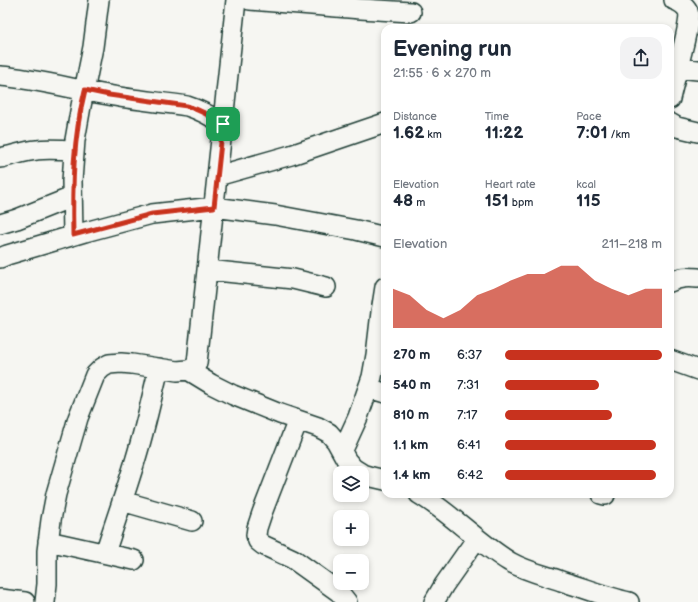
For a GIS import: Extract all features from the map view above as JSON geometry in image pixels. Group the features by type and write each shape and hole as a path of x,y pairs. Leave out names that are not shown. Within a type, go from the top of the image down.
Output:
{"street":[{"path":"73,235 72,197 74,150 78,120 93,48 99,0"},
{"path":"45,602 48,540 56,494 72,436 95,375 109,364 121,363 177,371 188,370 195,367 197,362 236,0"},
{"path":"250,0 411,12"},
{"path":"674,0 685,6 689,19 674,83"},
{"path":"678,68 698,70"},
{"path":"0,76 48,82 109,95 187,106 202,111 223,124"},
{"path":"217,176 291,155 381,124"},
{"path":"674,126 698,132"},
{"path":"0,158 20,152 37,150 74,150"},
{"path":"0,224 17,219 72,197"},
{"path":"0,258 73,235 152,214 214,207 282,216 381,236"},
{"path":"207,270 293,279 326,288"},
{"path":"674,280 685,277 698,278"},
{"path":"342,452 358,417 377,391 372,377 381,312"},
{"path":"674,361 698,370"},
{"path":"105,553 141,443 159,368"},
{"path":"188,370 233,395 318,427 329,433 336,441 351,466"},
{"path":"298,420 262,513 256,535 258,541 263,545 299,563 340,592 347,602"},
{"path":"369,476 381,479"},
{"path":"424,498 450,516 476,538 512,563 530,571 629,602"},
{"path":"122,501 192,521"},
{"path":"434,602 476,538"},
{"path":"48,540 134,560"},
{"path":"0,599 25,602"}],"route":[{"path":"85,90 109,95 187,106 207,114 223,124 214,207 152,214 73,235 73,163 78,120 85,90"}]}
